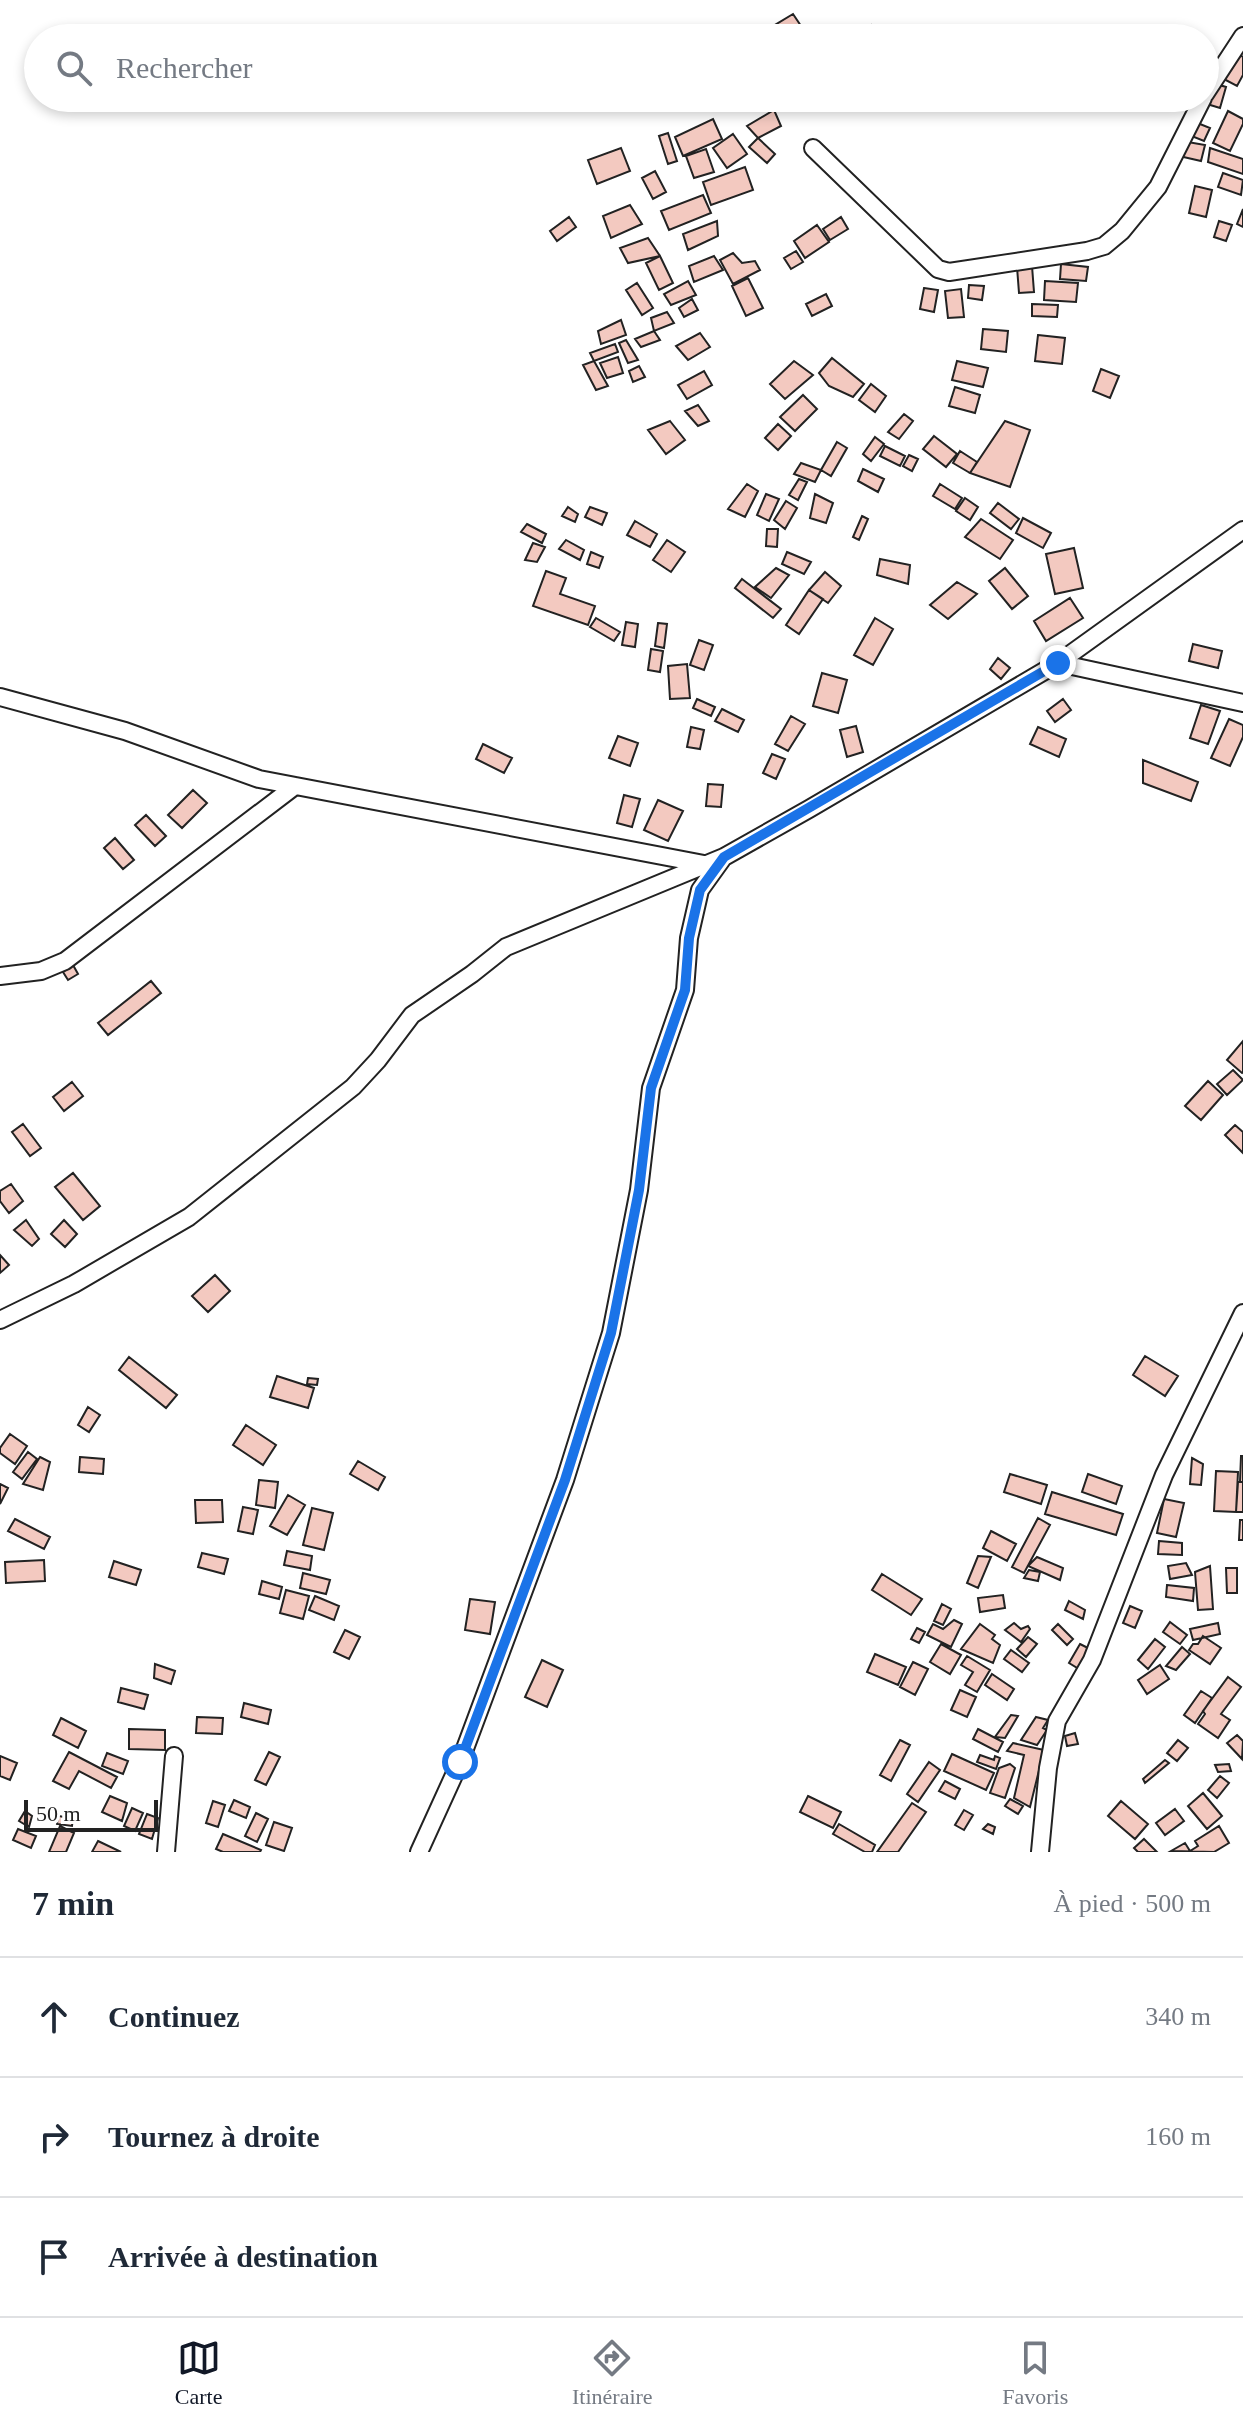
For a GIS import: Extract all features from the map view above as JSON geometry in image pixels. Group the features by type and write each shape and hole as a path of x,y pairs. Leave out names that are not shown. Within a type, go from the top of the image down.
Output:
{"street":[{"path":"1219,73 1243,36"},
{"path":"813,148 938,269 949,272 1104,246 1122,231 1158,187 1196,112"},
{"path":"2,1314 74,1284 189,1217 353,1087 412,1015 506,947 724,857 1058,663 1243,530"},
{"path":"1058,663 1243,703"},
{"path":"0,697 125,731 259,779 706,864"},
{"path":"0,976 41,971 65,961 295,786"},
{"path":"419,1852 460,1762 565,1480 611,1333 639,1190 651,1088 685,990 689,938 700,890 724,857"},
{"path":"1040,1852 1048,1768 1057,1721 1092,1660 1164,1475 1243,1313"},
{"path":"166,1852 174,1756"}],"building":[{"path":"793,14 800,24 776,24"},
{"path":"1235,52 1243,57 1243,75 1237,86 1220,77"},
{"path":"1219,85 1226,87 1219,108"},
{"path":"1228,111 1243,119 1230,151 1213,143"},
{"path":"775,112 781,126 758,138 747,126"},
{"path":"713,119 722,139 683,156 675,137"},
{"path":"1195,122 1210,128 1204,141 1189,135"},
{"path":"668,133 677,161 668,164 659,136"},
{"path":"733,134 747,154 727,168 713,148"},
{"path":"758,138 775,154 767,163 749,147"},
{"path":"1182,141 1205,145 1201,161 1179,156"},
{"path":"621,148 630,171 597,184 588,160"},
{"path":"1210,148 1243,159 1243,174 1208,162"},
{"path":"706,149 714,172 694,178 686,156"},
{"path":"745,167 753,190 711,205 703,182"},
{"path":"655,171 666,192 653,199 642,178"},
{"path":"1223,173 1243,180 1241,195 1218,187"},
{"path":"1195,186 1212,190 1206,217 1189,213"},
{"path":"703,195 711,213 669,230 661,211"},
{"path":"630,205 642,224 611,238 603,216"},
{"path":"1243,209 1243,227 1237,224"},
{"path":"569,217 576,227 557,241 550,231"},
{"path":"841,217 848,229 830,240 823,229"},
{"path":"717,221 718,236 688,250 683,234"},
{"path":"1219,221 1232,225 1226,241 1214,237"},
{"path":"817,225 829,242 805,258 794,241"},
{"path":"648,238 660,256 628,263 620,248"},
{"path":"796,251 803,262 791,269 784,258"},
{"path":"733,253 742,263 755,261 760,270 733,284 720,260"},
{"path":"660,256 673,283 659,290 646,263"},
{"path":"714,256 723,270 694,282 689,266"},
{"path":"1061,264 1088,267 1086,281 1060,279"},
{"path":"1032,266 1034,292 1019,293 1017,267"},
{"path":"748,278 763,308 746,316 732,286"},
{"path":"688,281 696,295 671,305 664,294"},
{"path":"1045,281 1078,283 1076,302 1044,300"},
{"path":"637,283 653,308 642,315 626,290"},
{"path":"969,285 984,286 982,300 968,298"},
{"path":"924,288 938,290 934,312 920,309"},
{"path":"961,289 964,317 948,318 945,291"},
{"path":"826,294 832,306 812,316 806,304"},
{"path":"692,299 698,310 684,317 679,308"},
{"path":"1032,304 1058,305 1057,317 1032,316"},
{"path":"667,312 674,323 654,331 651,318"},
{"path":"621,320 626,335 601,344 598,331"},
{"path":"983,329 1008,331 1006,352 981,349"},
{"path":"654,331 660,340 641,347 635,339"},
{"path":"700,333 710,347 688,360 676,346"},
{"path":"1038,335 1065,338 1062,364 1035,361"},
{"path":"626,340 638,360 628,363 619,343"},
{"path":"615,344 618,352 594,361 590,353"},
{"path":"618,357 623,373 607,378 600,363"},
{"path":"832,358 864,384 853,397 829,386 819,373"},
{"path":"594,361 608,386 596,390 583,365"},
{"path":"794,361 813,375 785,399 770,384"},
{"path":"957,361 988,368 983,387 952,380"},
{"path":"639,366 645,377 633,382 629,371"},
{"path":"1101,369 1119,376 1110,398 1093,391"},
{"path":"704,371 712,385 687,399 678,385"},
{"path":"871,384 886,396 875,412 859,400"},
{"path":"955,387 980,395 975,413 949,406"},
{"path":"803,395 817,409 795,431 780,417"},
{"path":"698,405 709,421 698,426 685,411"},
{"path":"904,414 913,421 899,439 888,432"},
{"path":"670,421 685,440 666,454 648,430"},
{"path":"1005,421 1030,430 1010,487 970,473"},
{"path":"778,424 791,436 778,450 765,438"},
{"path":"934,436 957,454 946,467 923,449"},
{"path":"875,437 884,444 871,461 863,454"},
{"path":"837,442 847,448 831,476 821,470"},
{"path":"885,446 905,456 900,466 880,456"},
{"path":"960,451 977,462 970,473 953,463"},
{"path":"909,455 918,459 912,471 903,466"},
{"path":"801,463 821,470 815,482 794,474"},
{"path":"863,469 884,479 878,492 858,481"},
{"path":"799,479 807,482 798,500 789,495"},
{"path":"747,484 758,491 745,517 728,509"},
{"path":"940,484 962,498 955,509 933,496"},
{"path":"766,494 779,499 769,521 757,515"},
{"path":"815,494 833,503 826,523 810,518"},
{"path":"965,498 978,507 970,520 956,511"},
{"path":"786,501 797,508 785,529 774,520"},
{"path":"998,503 1019,519 1011,529 990,513"},
{"path":"568,507 578,514 575,522 562,516"},
{"path":"590,507 607,513 602,525 585,517"},
{"path":"862,516 868,519 859,540 853,537"},
{"path":"1023,518 1051,533 1043,548 1016,533"},
{"path":"981,519 1013,540 1000,559 965,537"},
{"path":"635,521 657,534 650,547 627,535"},
{"path":"527,524 546,534 542,543 521,532"},
{"path":"767,529 778,529 777,547 766,546"},
{"path":"566,540 584,550 580,560 559,549"},
{"path":"667,540 685,552 671,572 653,560"},
{"path":"533,543 545,547 537,562 525,560"},
{"path":"1074,548 1083,588 1055,594 1046,554"},
{"path":"591,552 603,557 599,568 587,564"},
{"path":"787,552 811,562 804,574 782,564"},
{"path":"880,559 910,565 908,584 877,575"},
{"path":"776,568 789,575 771,598 755,587"},
{"path":"1005,568 1028,596 1012,609 989,581"},
{"path":"546,571 566,578 560,594 595,606 588,625 533,606"},
{"path":"825,572 841,586 828,603 809,590"},
{"path":"742,579 781,609 773,618 735,588"},
{"path":"957,582 977,594 948,619 930,605"},
{"path":"809,590 823,599 799,634 786,625"},
{"path":"1070,598 1083,618 1046,641 1034,621"},
{"path":"596,618 620,632 614,641 590,627"},
{"path":"875,618 893,629 873,665 854,655"},
{"path":"626,622 638,624 635,647 622,645"},
{"path":"658,623 667,624 664,648 655,646"},
{"path":"699,640 713,645 704,670 690,665"},
{"path":"1193,644 1222,651 1218,668 1189,661"},
{"path":"651,649 663,651 660,672 648,670"},
{"path":"998,658 1010,668 1001,679 990,669"},
{"path":"687,664 690,698 670,699 668,666"},
{"path":"822,673 847,680 838,713 813,706"},
{"path":"697,699 715,707 711,716 693,708"},
{"path":"1063,699 1071,710 1055,722 1047,711"},
{"path":"1201,705 1220,711 1208,744 1190,738"},
{"path":"722,709 744,720 738,732 715,721"},
{"path":"791,716 805,724 788,751 775,744"},
{"path":"1229,719 1243,725 1243,737 1230,766 1211,758"},
{"path":"856,726 863,752 847,757 840,730"},
{"path":"691,727 704,730 700,749 687,747"},
{"path":"1038,727 1066,739 1059,757 1030,744"},
{"path":"618,736 638,743 630,766 609,758"},
{"path":"483,744 512,758 504,773 476,759"},
{"path":"772,754 785,759 776,779 763,773"},
{"path":"1143,760 1198,782 1191,801 1143,783"},
{"path":"708,784 723,785 721,807 706,806"},
{"path":"193,790 207,803 182,828 168,815"},
{"path":"624,795 640,799 632,827 617,823"},
{"path":"658,800 683,811 668,841 644,830"},
{"path":"146,815 166,836 155,846 135,825"},
{"path":"115,838 134,860 123,869 104,848"},
{"path":"73,965 78,974 68,980 63,972"},
{"path":"151,981 161,993 108,1035 98,1023"},
{"path":"1243,1041 1243,1072 1242,1073 1227,1060"},
{"path":"1233,1070 1243,1080 1227,1095 1217,1084"},
{"path":"1208,1081 1223,1095 1201,1120 1185,1106"},
{"path":"72,1082 83,1096 64,1111 53,1097"},
{"path":"23,1124 41,1148 30,1156 12,1132"},
{"path":"1235,1125 1243,1132 1243,1153 1225,1135"},
{"path":"73,1173 100,1206 83,1220 55,1187"},
{"path":"11,1184 23,1201 9,1213 0,1201 0,1191"},
{"path":"26,1220 39,1239 32,1246 14,1230"},
{"path":"64,1220 77,1234 65,1247 51,1234"},
{"path":"0,1255 9,1265 0,1273"},
{"path":"215,1275 230,1291 208,1312 192,1296"},
{"path":"1145,1356 1178,1376 1165,1396 1133,1375"},
{"path":"129,1357 177,1395 166,1408 119,1370"},
{"path":"277,1376 314,1388 308,1408 270,1397"},
{"path":"308,1378 318,1379 317,1385 307,1384"},
{"path":"88,1407 100,1415 89,1432 78,1425"},
{"path":"246,1425 276,1445 263,1465 233,1445"},
{"path":"10,1434 27,1446 15,1464 0,1453"},
{"path":"28,1452 37,1459 22,1479 13,1472"},
{"path":"1243,1456 1243,1482 1240,1482"},
{"path":"40,1457 50,1462 43,1490 23,1484"},
{"path":"80,1457 104,1459 103,1474 79,1472"},
{"path":"1192,1458 1203,1464 1201,1485 1190,1484"},
{"path":"358,1461 385,1477 378,1490 350,1474"},
{"path":"1216,1471 1238,1472 1236,1512 1214,1511"},
{"path":"1010,1474 1047,1485 1041,1504 1004,1492"},
{"path":"1088,1474 1122,1486 1116,1504 1082,1492"},
{"path":"259,1480 278,1482 275,1508 256,1505"},
{"path":"1238,1482 1243,1482 1243,1512 1236,1512"},
{"path":"0,1484 8,1488 0,1504"},
{"path":"1052,1492 1123,1514 1116,1535 1045,1514"},
{"path":"288,1495 305,1505 287,1535 270,1526"},
{"path":"1164,1499 1184,1503 1176,1537 1157,1533"},
{"path":"195,1500 222,1500 223,1522 196,1523"},
{"path":"243,1507 258,1510 253,1534 238,1531"},
{"path":"312,1508 333,1513 324,1550 303,1545"},
{"path":"1038,1518 1050,1525 1024,1573 1012,1567"},
{"path":"15,1519 50,1537 44,1549 8,1531"},
{"path":"1240,1520 1243,1520 1243,1540 1239,1540"},
{"path":"991,1531 1016,1544 1007,1561 983,1548"},
{"path":"1159,1541 1182,1543 1182,1555 1158,1554"},
{"path":"287,1551 312,1556 310,1570 284,1565"},
{"path":"202,1553 228,1559 224,1574 198,1567"},
{"path":"978,1556 991,1557 978,1588 967,1583"},
{"path":"1037,1557 1063,1568 1060,1580 1028,1566"},
{"path":"44,1560 45,1581 6,1583 5,1562"},
{"path":"114,1561 141,1570 136,1585 109,1577"},
{"path":"1186,1563 1192,1575 1170,1579 1168,1566"},
{"path":"1210,1566 1213,1609 1198,1610 1195,1572"},
{"path":"1226,1568 1237,1568 1237,1593 1227,1593"},
{"path":"1029,1570 1040,1572 1038,1581 1024,1578"},
{"path":"303,1573 330,1580 326,1594 300,1588"},
{"path":"882,1574 922,1599 911,1615 872,1590"},
{"path":"262,1581 282,1587 279,1599 259,1594"},
{"path":"1167,1585 1194,1588 1193,1601 1166,1597"},
{"path":"286,1590 309,1596 303,1619 280,1613"},
{"path":"1003,1595 1005,1608 980,1612 978,1598"},
{"path":"315,1596 339,1606 334,1620 309,1610"},
{"path":"470,1599 495,1602 490,1634 465,1630"},
{"path":"1069,1601 1085,1610 1083,1619 1065,1610"},
{"path":"942,1604 951,1609 943,1625 934,1621"},
{"path":"1130,1606 1142,1611 1135,1628 1123,1623"},
{"path":"954,1620 962,1624 951,1647 927,1635 933,1624 943,1629"},
{"path":"1170,1622 1187,1635 1180,1644 1163,1632"},
{"path":"1014,1623 1021,1629 1028,1626 1030,1629 1021,1642 1005,1630"},
{"path":"1218,1623 1220,1634 1193,1640 1190,1629"},
{"path":"980,1624 995,1635 992,1639 1000,1645 993,1663 961,1649"},
{"path":"1058,1624 1073,1639 1067,1645 1052,1630"},
{"path":"917,1628 925,1632 919,1643 911,1639"},
{"path":"345,1630 360,1637 349,1659 334,1652"},
{"path":"1203,1636 1221,1648 1210,1664 1189,1650"},
{"path":"1028,1637 1037,1644 1026,1657 1017,1649"},
{"path":"1155,1639 1165,1647 1148,1669 1138,1660"},
{"path":"941,1644 961,1655 950,1674 930,1662"},
{"path":"1080,1644 1090,1649 1079,1669 1069,1663"},
{"path":"1182,1647 1190,1654 1176,1670 1166,1666"},
{"path":"1011,1650 1029,1663 1022,1672 1004,1659"},
{"path":"875,1654 906,1667 898,1685 867,1672"},
{"path":"967,1656 990,1670 977,1692 965,1685 973,1672 961,1665"},
{"path":"542,1660 563,1670 547,1707 525,1697"},
{"path":"913,1662 928,1669 915,1695 900,1687"},
{"path":"155,1664 175,1671 171,1684 154,1678"},
{"path":"1160,1665 1169,1679 1147,1694 1138,1680"},
{"path":"992,1674 1014,1689 1007,1700 985,1685"},
{"path":"1228,1677 1241,1687 1221,1714 1230,1720 1218,1738 1198,1724 1205,1714 1203,1711"},
{"path":"121,1688 148,1695 144,1709 118,1702"},
{"path":"960,1690 976,1697 967,1717 951,1710"},
{"path":"1201,1691 1212,1698 1195,1723 1184,1715"},
{"path":"244,1703 271,1710 268,1724 241,1717"},
{"path":"1011,1715 1018,1716 1005,1738 995,1737"},
{"path":"197,1717 223,1718 222,1734 196,1733"},
{"path":"1036,1717 1048,1720 1043,1728 1047,1730 1037,1745 1021,1740"},
{"path":"61,1718 86,1731 78,1748 53,1735"},
{"path":"129,1729 165,1730 165,1750 129,1749"},
{"path":"978,1729 1003,1742 998,1752 973,1739"},
{"path":"1075,1733 1078,1744 1067,1746 1065,1736"},
{"path":"1237,1735 1243,1741 1242,1759 1227,1743"},
{"path":"900,1740 910,1745 891,1781 880,1775"},
{"path":"1178,1740 1188,1748 1177,1761 1167,1753"},
{"path":"1013,1743 1044,1750 1030,1807 1014,1798 1024,1755 1007,1751"},
{"path":"69,1752 117,1777 111,1788 79,1771 69,1789 53,1781"},
{"path":"269,1752 280,1757 266,1785 255,1780"},
{"path":"107,1753 128,1761 123,1774 102,1766"},
{"path":"952,1754 994,1773 986,1790 944,1771"},
{"path":"980,1755 994,1760 995,1756 1000,1758 996,1769 977,1762"},
{"path":"0,1756 17,1763 10,1780 0,1776"},
{"path":"1165,1760 1169,1763 1145,1783 1143,1779"},
{"path":"929,1762 940,1770 918,1802 907,1794"},
{"path":"1010,1764 1015,1768 1005,1798 990,1793 999,1768"},
{"path":"1229,1764 1231,1771 1218,1772 1215,1765"},
{"path":"1220,1776 1229,1783 1217,1798 1208,1790"},
{"path":"945,1781 960,1789 955,1799 939,1791"},
{"path":"1203,1793 1222,1816 1207,1829 1188,1806"},
{"path":"110,1796 127,1803 122,1821 102,1812"},
{"path":"808,1796 841,1812 833,1828 800,1812"},
{"path":"1010,1799 1023,1806 1018,1814 1005,1806"},
{"path":"234,1800 250,1807 246,1818 229,1811"},
{"path":"213,1801 225,1805 218,1827 206,1823"},
{"path":"1121,1801 1148,1824 1135,1839 1108,1816"},
{"path":"912,1803 926,1812 898,1852 877,1852"},
{"path":"132,1808 143,1813 135,1831 124,1826"},
{"path":"1175,1809 1184,1821 1165,1835 1156,1823"},
{"path":"964,1810 973,1815 964,1830 955,1825"},
{"path":"25,1811 32,1816 29,1827 19,1821"},
{"path":"256,1813 268,1819 257,1842 245,1836"},
{"path":"147,1814 158,1818 152,1839 139,1834"},
{"path":"58,1816 73,1818 72,1826 57,1824"},
{"path":"274,1822 292,1828 284,1851 266,1845"},
{"path":"839,1824 875,1845 872,1852 865,1852 833,1834"},
{"path":"988,1824 995,1827 993,1834 983,1829"},
{"path":"60,1826 74,1833 66,1852 49,1852"},
{"path":"1219,1826 1229,1843 1214,1852 1171,1851 1185,1843 1190,1851 1198,1846 1195,1841"},
{"path":"18,1829 36,1836 31,1848 13,1840"},
{"path":"223,1834 261,1850 223,1852 216,1849"},
{"path":"1144,1839 1157,1852 1138,1852 1134,1848"},
{"path":"98,1841 121,1852 92,1852"}],"route":[{"path":"460,1762 565,1480 611,1333 639,1190 651,1088 685,990 689,938 700,890 724,857 1058,663"}]}
